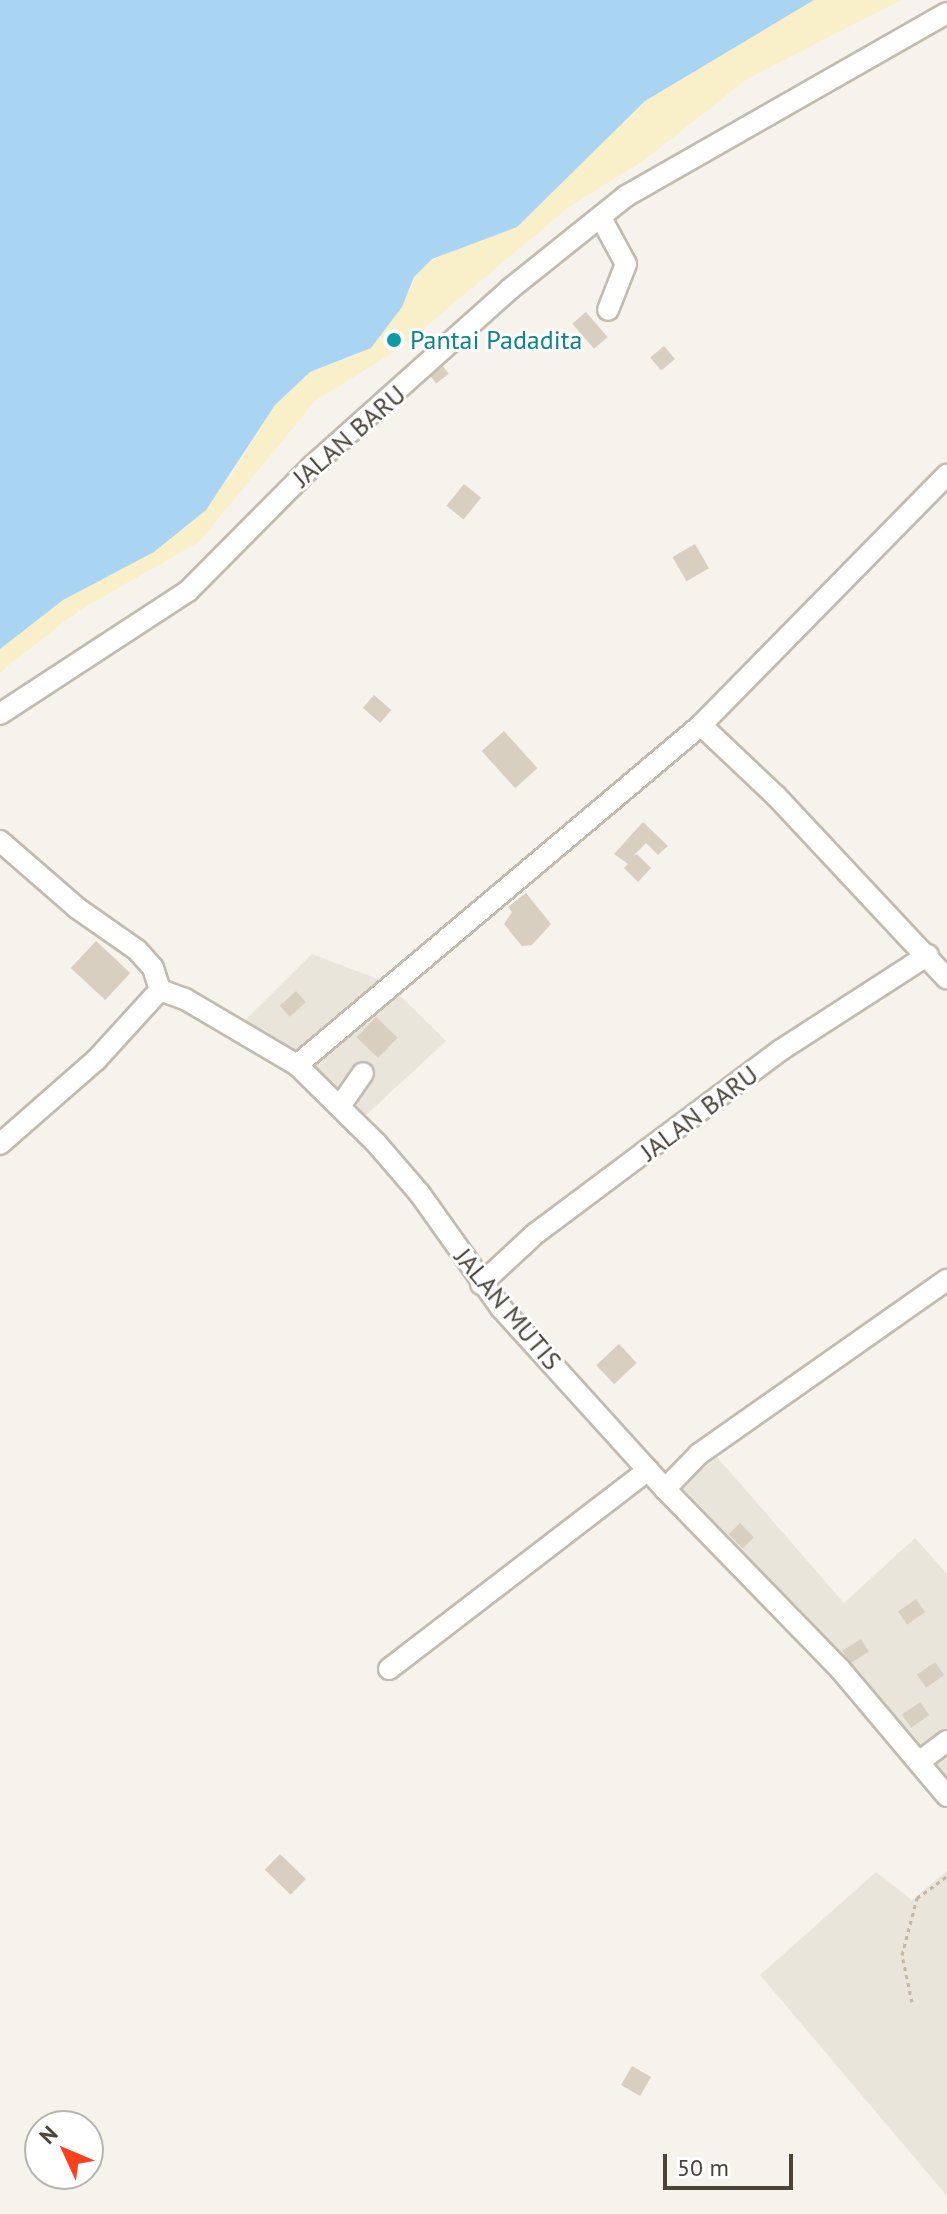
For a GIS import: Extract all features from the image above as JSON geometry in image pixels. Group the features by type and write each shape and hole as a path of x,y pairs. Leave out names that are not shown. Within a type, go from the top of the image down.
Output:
{"street":[{"name":"JALAN BARU","path":"0,714 188,591 311,467 380,412 510,289 646,182 947,13"},
{"path":"601,218 626,264 608,310"},
{"path":"297,1065 701,725 947,475"},
{"path":"701,725 928,955 947,979"},
{"path":"0,841 77,908 137,950 153,968 160,990 96,1060 0,1144"},
{"name":"JALAN BARU","path":"481,1284 535,1234 781,1050 928,955"},
{"name":"JALAN MUTIS","path":"160,990 185,999 297,1065 340,1106 420,1194 481,1284 665,1489 840,1669 947,1796"},
{"path":"340,1106 363,1073"},
{"path":"665,1489 699,1454 947,1280"},
{"path":"389,1669 648,1470"},
{"path":"919,1762 947,1741"}],"path":[{"path":"912,2002 902,1955 917,1898 947,1876"}],"shaded area":[{"path":"312,954 386,982 446,1041 351,1129 298,1071 228,1037"},
{"path":"717,1457 844,1603 915,1538 947,1574 947,1802 676,1503 681,1487"},
{"path":"947,1871 947,2196 760,1975 876,1872 912,1900"}],"sand":[{"name":"Pantai Padadita","path":"814,0 901,0 747,79 643,161 569,207 400,348 315,401 199,542 78,611 0,672 0,649 35,620 82,588 154,552 188,526 233,473 275,405 310,372 357,355 410,290 421,267 448,252 517,227 645,101"}],"water":[{"path":"0,0 814,0 645,101 517,227 432,259 414,277 402,307 371,348 310,372 275,405 206,510 154,552 63,600 0,649"}],"building":[{"path":"586,312 608,337 594,349 572,324"},
{"path":"664,346 675,359 661,371 650,358"},
{"path":"442,365 449,374 436,384 429,375"},
{"path":"464,484 481,498 463,520 446,506"},
{"path":"695,544 709,568 686,581 672,557"},
{"path":"374,695 391,710 380,723 363,708"},
{"path":"504,731 537,768 515,788 482,751"},
{"path":"643,822 668,846 658,855 646,843 633,856 637,854 651,868 638,882 624,868 628,864 614,854"},
{"path":"526,893 551,924 532,945 522,946 504,924 512,912 508,907"},
{"path":"96,941 130,973 105,1000 71,968"},
{"path":"296,991 306,1002 290,1017 280,1006"},
{"path":"376,1017 398,1038 378,1058 357,1037"},
{"path":"619,1344 637,1363 614,1384 596,1365"},
{"path":"740,1523 754,1537 743,1548 729,1534"},
{"path":"916,1599 925,1612 907,1625 898,1612"},
{"path":"861,1639 869,1652 850,1663 842,1651"},
{"path":"935,1662 944,1675 926,1688 917,1675"},
{"path":"920,1702 929,1715 911,1728 902,1715"},
{"path":"280,1854 306,1879 291,1895 265,1870"},
{"path":"632,2066 651,2077 640,2096 621,2085"}],"place":[{"name":"Pantai Padadita","path":"394,340"}]}
